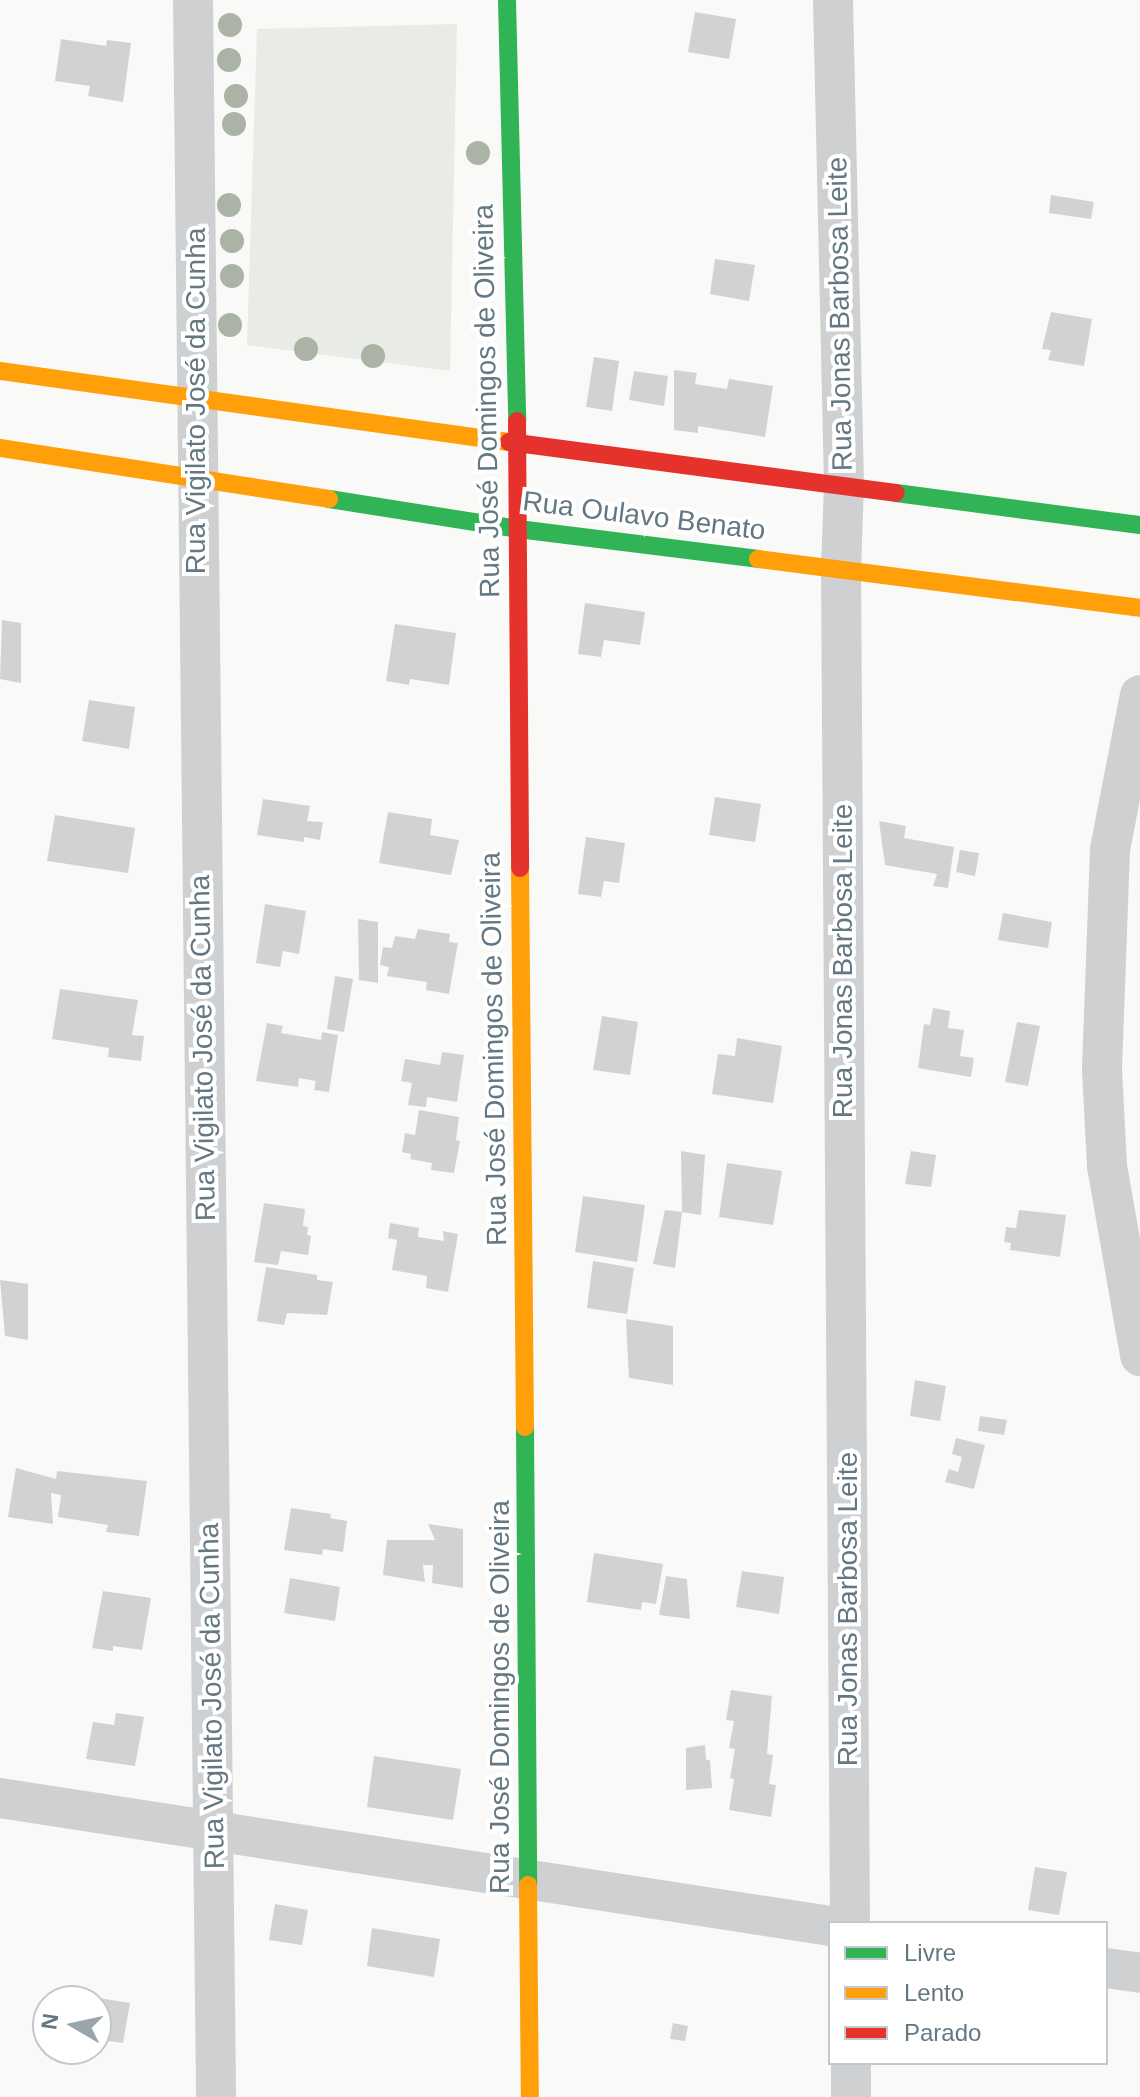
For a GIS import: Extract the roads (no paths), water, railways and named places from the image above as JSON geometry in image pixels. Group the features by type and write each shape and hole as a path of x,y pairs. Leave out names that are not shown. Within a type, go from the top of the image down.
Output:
{"street":[{"name":"Rua Vigilato José da Cunha","path":"193,0 216,2097"},
{"name":"Rua José Domingos de Oliveira","path":"507,0 518,529 530,2097"},
{"name":"Rua Jonas Barbosa Leite","path":"833,0 844,484 841,569 850,1921"},
{"name":"Rua Oulavo Benato","path":"0,371 198,401 1140,525"},
{"name":"Rua Oulavo Benato","path":"0,448 518,529 1140,608"},
{"path":"1140,695 1110,850 1102,1070 1107,1166 1140,1356"},
{"path":"0,1798 214,1828 530,1881 828,1926"},
{"path":"1108,1968 1140,1973"},
{"path":"851,2065 851,2097"}]}
